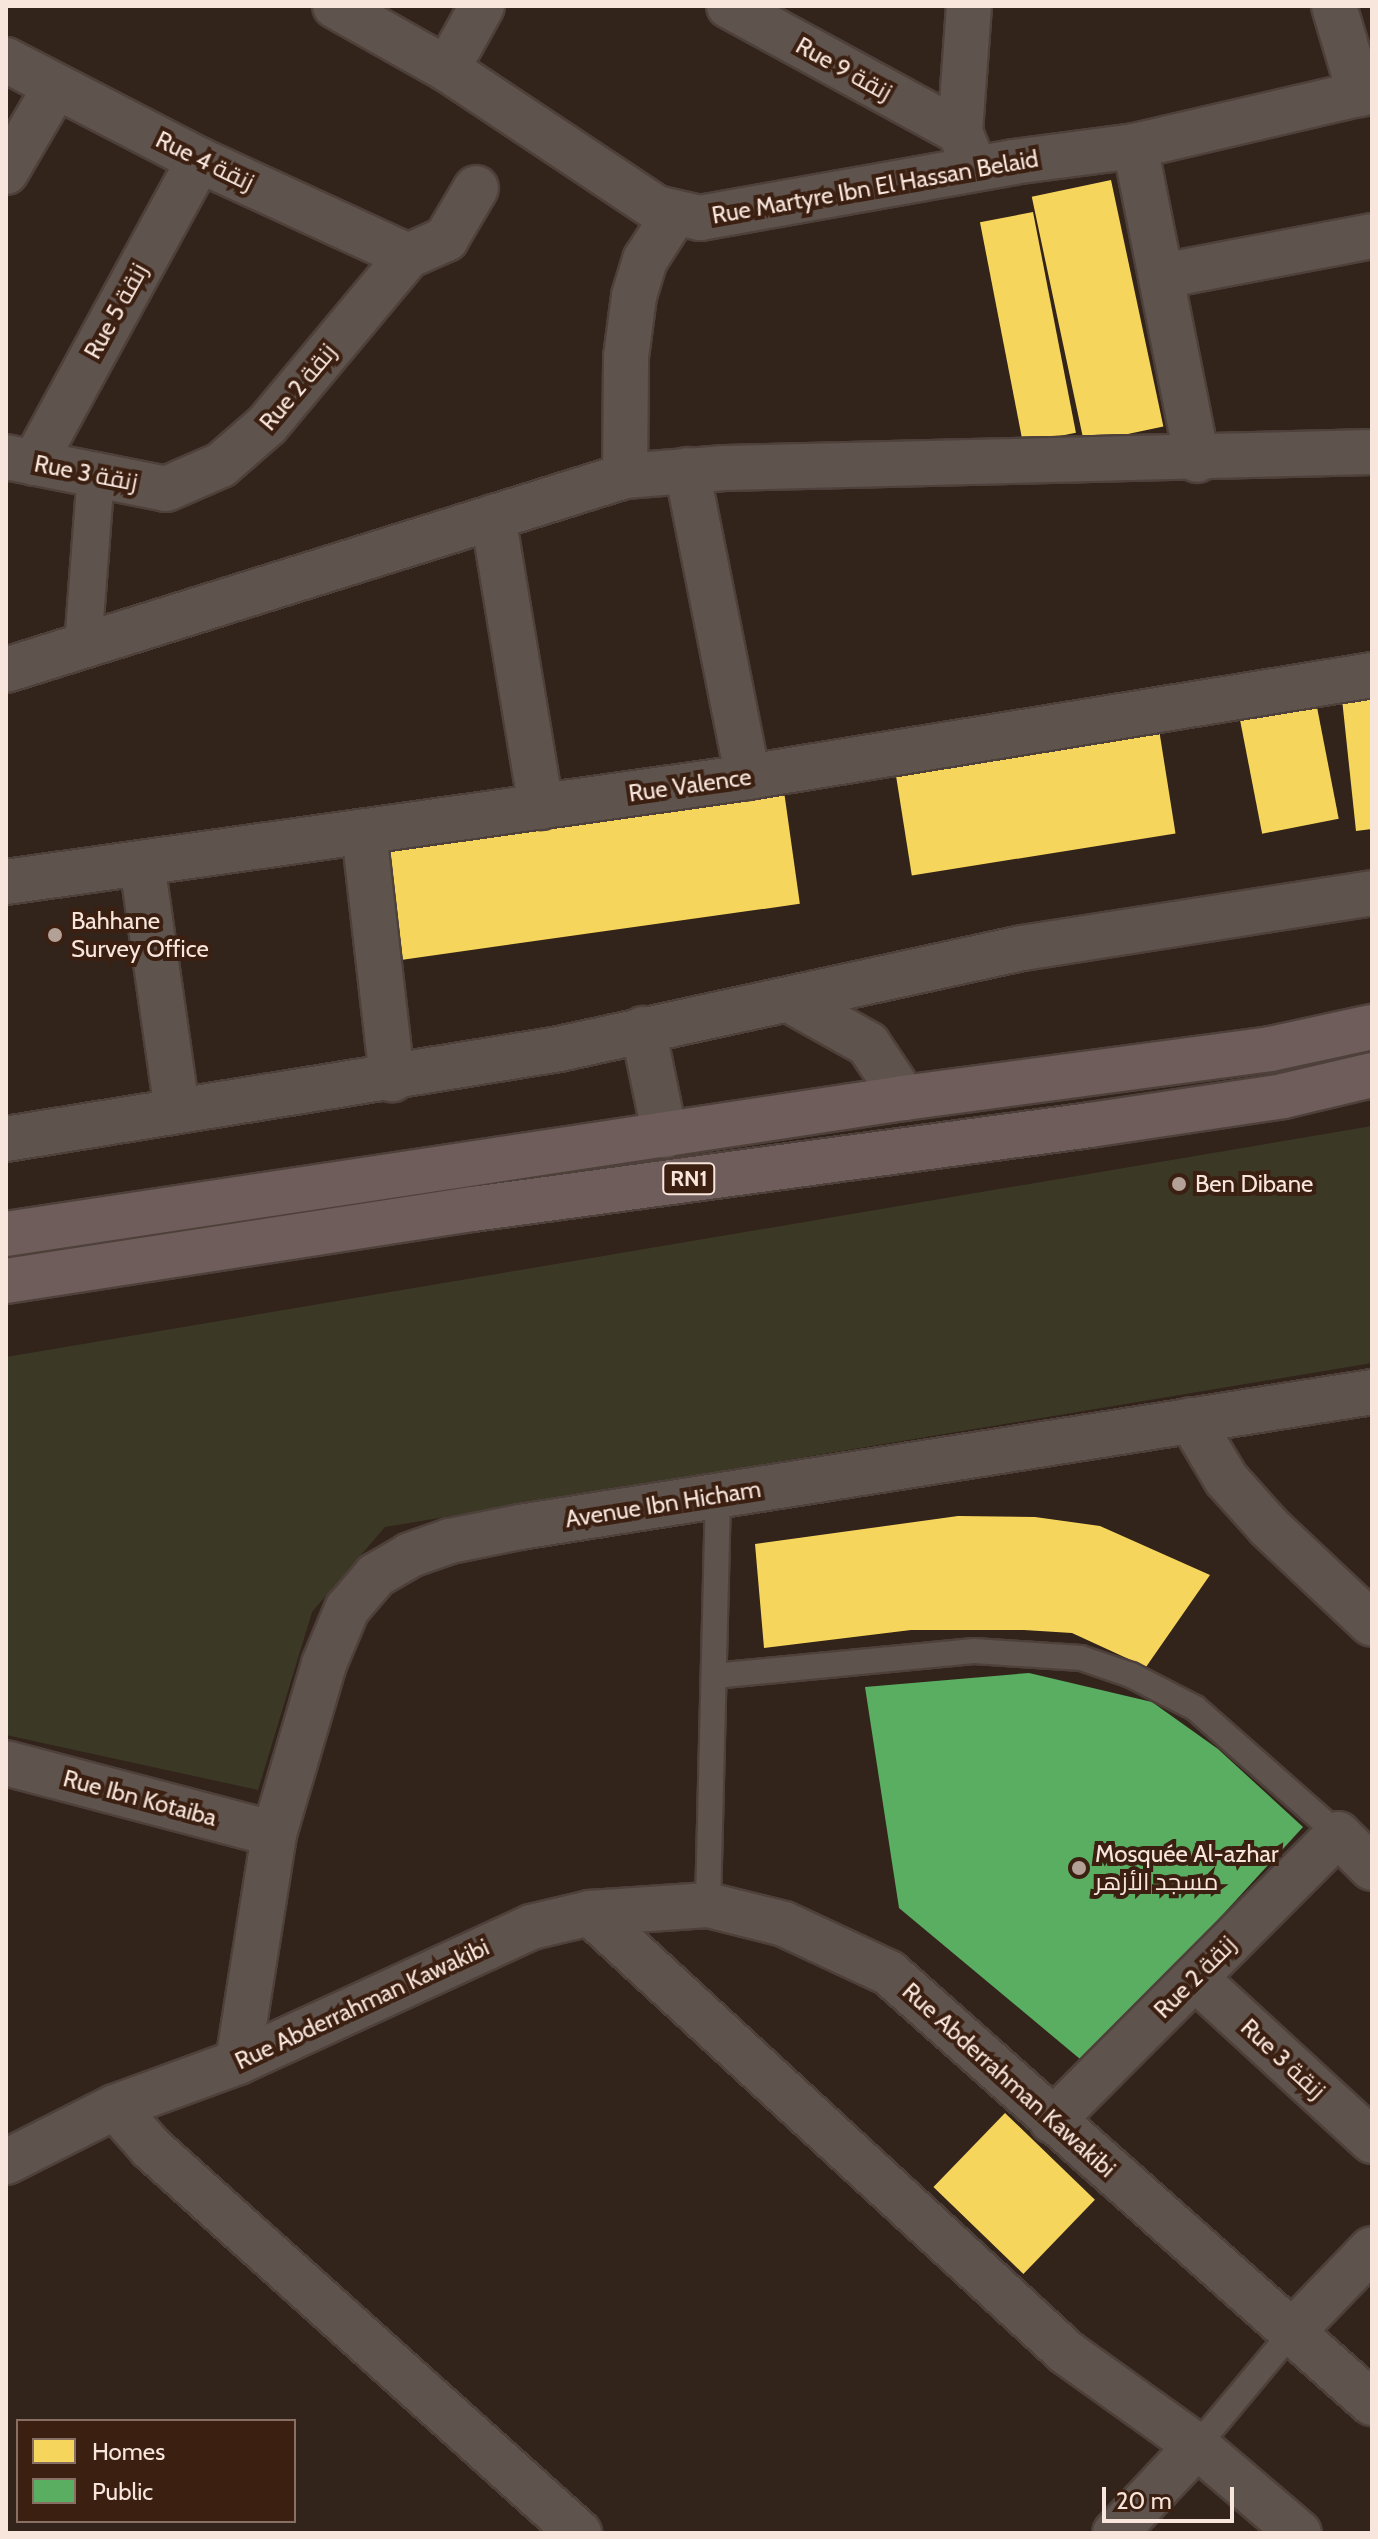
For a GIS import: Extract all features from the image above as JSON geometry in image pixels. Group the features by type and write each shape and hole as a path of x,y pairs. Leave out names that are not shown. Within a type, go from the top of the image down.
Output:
{"highway":[{"name":"RN1","path":"6,1234 904,1098 1270,1049 1372,1027"},
{"name":"RN1","path":"6,1281 473,1209 1105,1123 1283,1096 1372,1075"}],"street":[{"path":"335,6 447,69 674,215 645,260 634,296 626,357 625,476"},
{"path":"447,69 482,6"},
{"name":"Rue 9 زنقة","path":"729,6 968,151"},
{"path":"968,151 969,6"},
{"path":"1334,6 1366,92"},
{"name":"Rue 4 زنقة","path":"6,60 199,160 408,256"},
{"path":"6,172 56,86"},
{"name":"Rue Martyre Ibn El Hassan Belaid","path":"674,215 741,213 968,151 1135,146 1366,92"},
{"path":"1135,146 1197,460"},
{"name":"Rue 5 زنقة","path":"20,460 199,160"},
{"path":"408,256 446,239 476,188"},
{"path":"1162,276 1372,236"},
{"name":"Rue 2 زنقة","path":"166,489 241,452 408,256"},
{"path":"6,670 625,476 687,470 1197,460 1372,452"},
{"name":"Rue 3 زنقة","path":"20,460 166,489"},
{"path":"687,470 748,777"},
{"path":"83,646 96,474"},
{"path":"493,517 541,807"},
{"name":"Rue Valence","path":"6,882 748,777 1372,675"},
{"path":"364,832 392,1079"},
{"path":"142,864 177,1111"},
{"path":"6,1139 392,1079 793,1002 1022,948 1372,893"},
{"path":"793,1002 868,1044 904,1098"},
{"path":"643,1029 665,1136"},
{"name":"Avenue Ibn Hicham","path":"238,2062 274,1834 324,1664 347,1609 376,1575 410,1555 450,1541 718,1494 1372,1392"},
{"path":"1191,1420 1243,1498 1372,1624"},
{"name":"Rue Ibn Kotaiba","path":"6,1763 274,1834"},
{"path":"1338,1834 1372,1868"},
{"name":"Rue 2 زنقة","path":"1052,2121 1338,1834"},
{"name":"Rue Abderrahman Kawakibi","path":"6,2162 115,2107 238,2062 531,1927 590,1913 708,1905 784,1924 889,1973 949,2021 1052,2121 1372,2403"},
{"path":"590,1913 1067,2353 1197,2446 1299,2533"},
{"name":"Rue 3 زنقة","path":"1195,1978 1372,2141"},
{"path":"115,2107 151,2148 579,2533"},
{"path":"1292,2332 1372,2249"},
{"path":"1115,2533 1197,2446"}],"lane":[{"path":"708,1905 718,1494"},
{"path":"714,1676 974,1651 1081,1658 1131,1675 1195,1708 1338,1834"},
{"path":"1197,2446 1292,2332"}],"shaded area":[{"path":"1372,1126 1372,1363 385,1527 312,1612 258,1790 6,1735 6,1357"}],"building: Homes":[{"path":"1111,180 1163,426 1084,443 1032,197"},
{"path":"1033,212 1076,433 1023,443 980,222"},
{"path":"1372,696 1372,829 1356,831 1342,699"},
{"path":"1316,702 1339,819 1262,834 1239,717"},
{"path":"1158,723 1176,834 912,875 894,765"},
{"path":"783,784 800,904 394,961 377,841"},
{"path":"958,1516 1035,1517 1100,1526 1210,1575 1146,1667 1072,1633 1024,1630 911,1630 764,1648 755,1544"},
{"path":"1005,2113 1095,2200 1023,2274 933,2187"}],"building: Public":[{"name":"Mosquée Al-azhar مسجد الأزهر","path":"1029,1673 1152,1702 1218,1749 1303,1827 1086,2064 899,1908 865,1687"}],"place":[{"name":"Bahhane Survey Office","path":"55,935"},
{"name":"Ben Dibane","path":"1179,1184"},
{"name":"Mosquée Al-azhar مسجد الأزهر","path":"1079,1868"}]}
